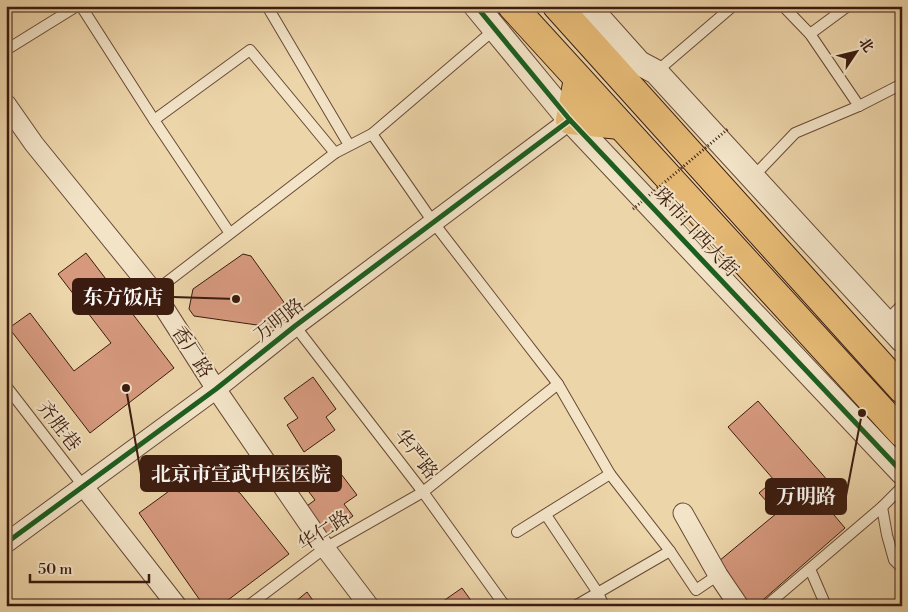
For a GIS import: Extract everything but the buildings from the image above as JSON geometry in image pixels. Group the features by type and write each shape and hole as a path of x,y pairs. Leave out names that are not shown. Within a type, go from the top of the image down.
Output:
{"main road":[{"name":"珠市口西大街","path":"512,6 902,433"},
{"path":"557,6 902,389"},
{"path":"578,80 570,120 620,125"}],"street":[{"name":"珠市口西大街","path":"476,6 570,120 902,472"},
{"path":"588,6 639,63 656,72 902,340"},
{"name":"香厂路","path":"6,104 34,144 154,292 216,389 325,548 369,606"},
{"name":"万明路","path":"6,544 216,389 295,326 570,120"},
{"path":"84,487 177,606"},
{"path":"683,513 718,575 739,606"}],"lane":[{"path":"6,50 79,6 229,232"},
{"path":"267,6 349,145"},
{"path":"656,72 733,6"},
{"path":"782,6 810,34 859,106"},
{"path":"810,34 848,6"},
{"path":"154,292 229,232 335,153 372,134 495,29"},
{"path":"154,120 250,50 335,153"},
{"path":"753,177 795,133 859,106 902,84"},
{"path":"372,134 433,222 558,384 610,474 670,551 696,590 718,575"},
{"path":"885,322 902,305"},
{"name":"华严路","path":"295,326 423,492 505,606"},
{"name":"华仁路","path":"248,606 325,548 423,492 558,384"},
{"name":"齐胜巷","path":"6,386 84,487"},
{"path":"518,532 610,474"},
{"path":"766,606 882,507 902,486"},
{"path":"882,507 894,560 902,568"},
{"path":"546,515 598,593 604,606"},
{"path":"575,606 670,551"},
{"path":"810,570 826,606"}],"path":[{"path":"633,209 729,128"}],"cycle path":[{"path":"476,6 570,120 902,472"},
{"path":"6,543 216,389 295,326 570,120"}],"place":[{"name":"东方饭店","path":"236,299"},
{"name":"北京市宣武中医医院","path":"126,388"},
{"name":"万明路","path":"862,413"}]}
